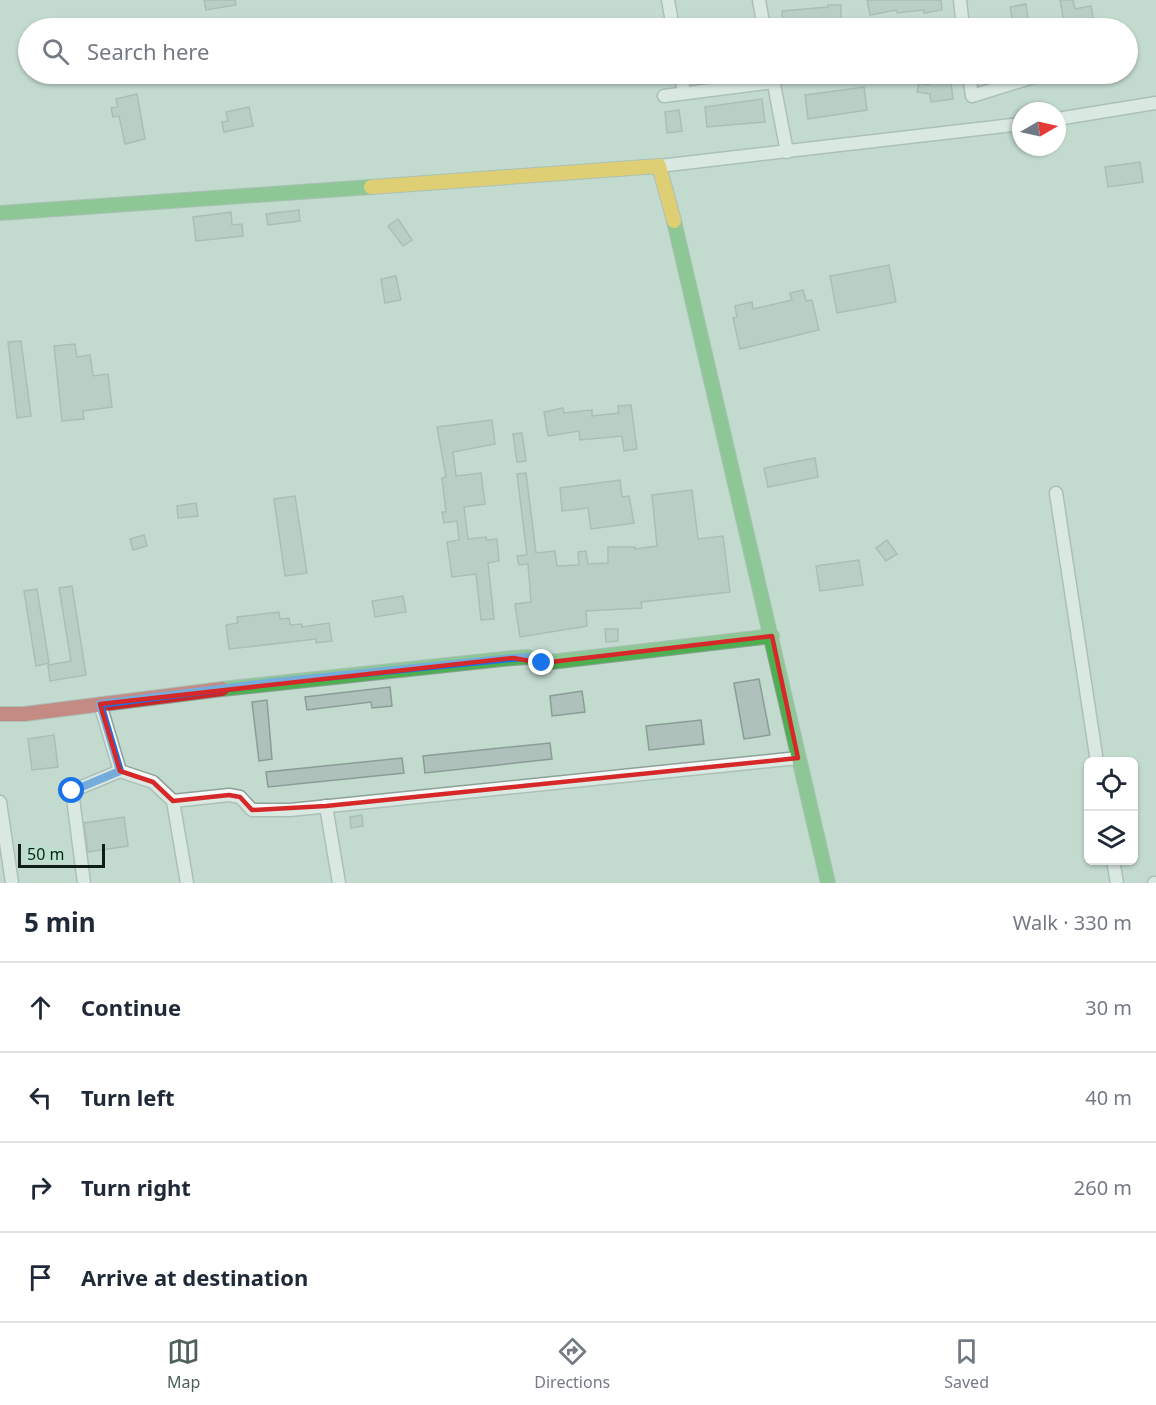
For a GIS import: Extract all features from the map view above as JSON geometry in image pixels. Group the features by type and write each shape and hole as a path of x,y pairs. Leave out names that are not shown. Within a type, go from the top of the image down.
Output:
{"street":[{"path":"668,0 671,18"},
{"path":"762,0 763,18"},
{"path":"960,0 962,18"},
{"path":"683,84 684,93"},
{"path":"664,96 737,84"},
{"path":"774,84 787,152"},
{"path":"970,84 972,96 1011,84"},
{"path":"1066,118 1156,103"},
{"path":"0,213 659,166 1012,125"},
{"path":"659,166 667,191 772,636 828,883"},
{"path":"1056,493 1096,757"},
{"path":"0,714 24,714 275,682 513,658 528,657 542,663 772,636"},
{"path":"100,704 120,771"},
{"path":"173,801 229,795 240,797 252,810 290,810 798,758"},
{"path":"84,883 72,791 120,771 153,782 173,801 187,883"},
{"path":"0,802 12,883"},
{"path":"326,806 339,883"},
{"path":"1114,865 1117,883"}],"highlighted area":[{"path":"772,636 798,758 326,806 252,810 240,797 229,795 173,801 153,782 120,771 100,704 513,658 542,663"}],"building":[{"path":"204,0 235,0 236,5 206,10"},
{"path":"867,0 941,0 942,10 897,13 896,10 870,15"},
{"path":"1060,0 1073,0 1075,9 1091,6 1093,18 1063,18"},
{"path":"1026,4 1028,18 1012,18 1010,7"},
{"path":"828,5 841,5 841,18 782,18 782,11 828,7"},
{"path":"919,84 951,84 953,99 931,102 930,94 917,92"},
{"path":"864,87 867,110 808,119 805,95"},
{"path":"137,94 145,139 125,144 119,116 113,117 111,108 118,107 116,99"},
{"path":"762,99 765,122 707,127 705,107"},
{"path":"249,107 253,126 224,132 222,122 228,121 226,112"},
{"path":"679,110 682,131 667,133 665,112"},
{"path":"1140,162 1143,182 1108,187 1105,167"},
{"path":"299,210 300,221 268,225 266,214"},
{"path":"231,212 232,225 242,224 243,236 196,241 193,217"},
{"path":"398,219 412,240 403,246 388,226"},
{"path":"889,265 896,302 837,313 830,276"},
{"path":"396,276 401,300 385,303 381,279"},
{"path":"803,290 806,301 812,300 819,330 740,349 733,318 737,317 735,306 752,302 753,309 792,300 790,293"},
{"path":"21,341 31,416 17,418 8,342"},
{"path":"75,344 77,357 90,355 93,376 108,374 112,407 83,411 84,419 62,421 54,346"},
{"path":"631,405 637,449 624,451 622,436 580,440 579,431 548,436 544,412 563,408 564,413 592,410 592,416 619,413 618,406"},
{"path":"492,420 495,444 453,452 456,476 481,473 485,504 464,507 468,539 486,537 487,540 497,539 499,561 488,563 494,619 481,620 476,574 452,577 447,542 459,540 457,521 444,523 442,512 446,512 442,478 446,477 437,427"},
{"path":"522,433 526,461 517,462 513,434"},
{"path":"815,458 818,477 768,487 764,468"},
{"path":"526,473 536,553 555,551 557,566 579,565 578,552 586,551 588,564 608,563 608,547 635,547 635,549 657,546 652,495 692,490 698,539 723,536 730,592 641,602 642,608 586,611 587,626 520,637 515,604 531,602 528,564 519,565 517,556 527,555 517,474"},
{"path":"620,480 622,497 629,496 634,523 591,529 588,508 562,511 560,488"},
{"path":"295,496 307,573 285,576 274,499"},
{"path":"196,503 198,516 178,518 177,506"},
{"path":"144,535 147,546 133,550 130,539"},
{"path":"887,540 897,554 886,561 876,548"},
{"path":"859,560 863,585 820,591 816,566"},
{"path":"72,586 86,675 50,681 48,665 71,661 59,588"},
{"path":"37,589 49,663 36,666 24,591"},
{"path":"403,596 406,612 375,617 372,601"},
{"path":"279,612 280,619 289,618 290,625 302,624 302,627 329,623 332,641 316,643 316,639 229,649 226,625 238,623 237,617"},
{"path":"605,629 618,629 618,641 606,642"},
{"path":"759,679 770,735 744,739 734,683"},
{"path":"390,687 392,706 372,708 371,702 307,710 305,697"},
{"path":"582,691 585,712 552,716 550,696"},
{"path":"267,700 272,759 259,761 252,702"},
{"path":"701,720 704,744 649,750 646,726"},
{"path":"54,735 58,767 32,770 28,739"},
{"path":"550,743 552,759 425,773 423,756"},
{"path":"402,758 404,773 268,787 266,772"},
{"path":"362,815 363,826 351,828 350,817"},
{"path":"124,817 128,846 88,852 84,823"}],"traffic: fast":[{"path":"0,213 371,187"},
{"path":"674,221 828,883"},
{"path":"222,689 513,658 528,657 542,663 772,636"}],"traffic: slow":[{"path":"371,187 659,166 674,221"}],"traffic: jam":[{"path":"0,714 24,714 222,689"}],"route":[{"path":"72,791 120,771 100,704 275,682 513,658 528,657 542,663"}]}
